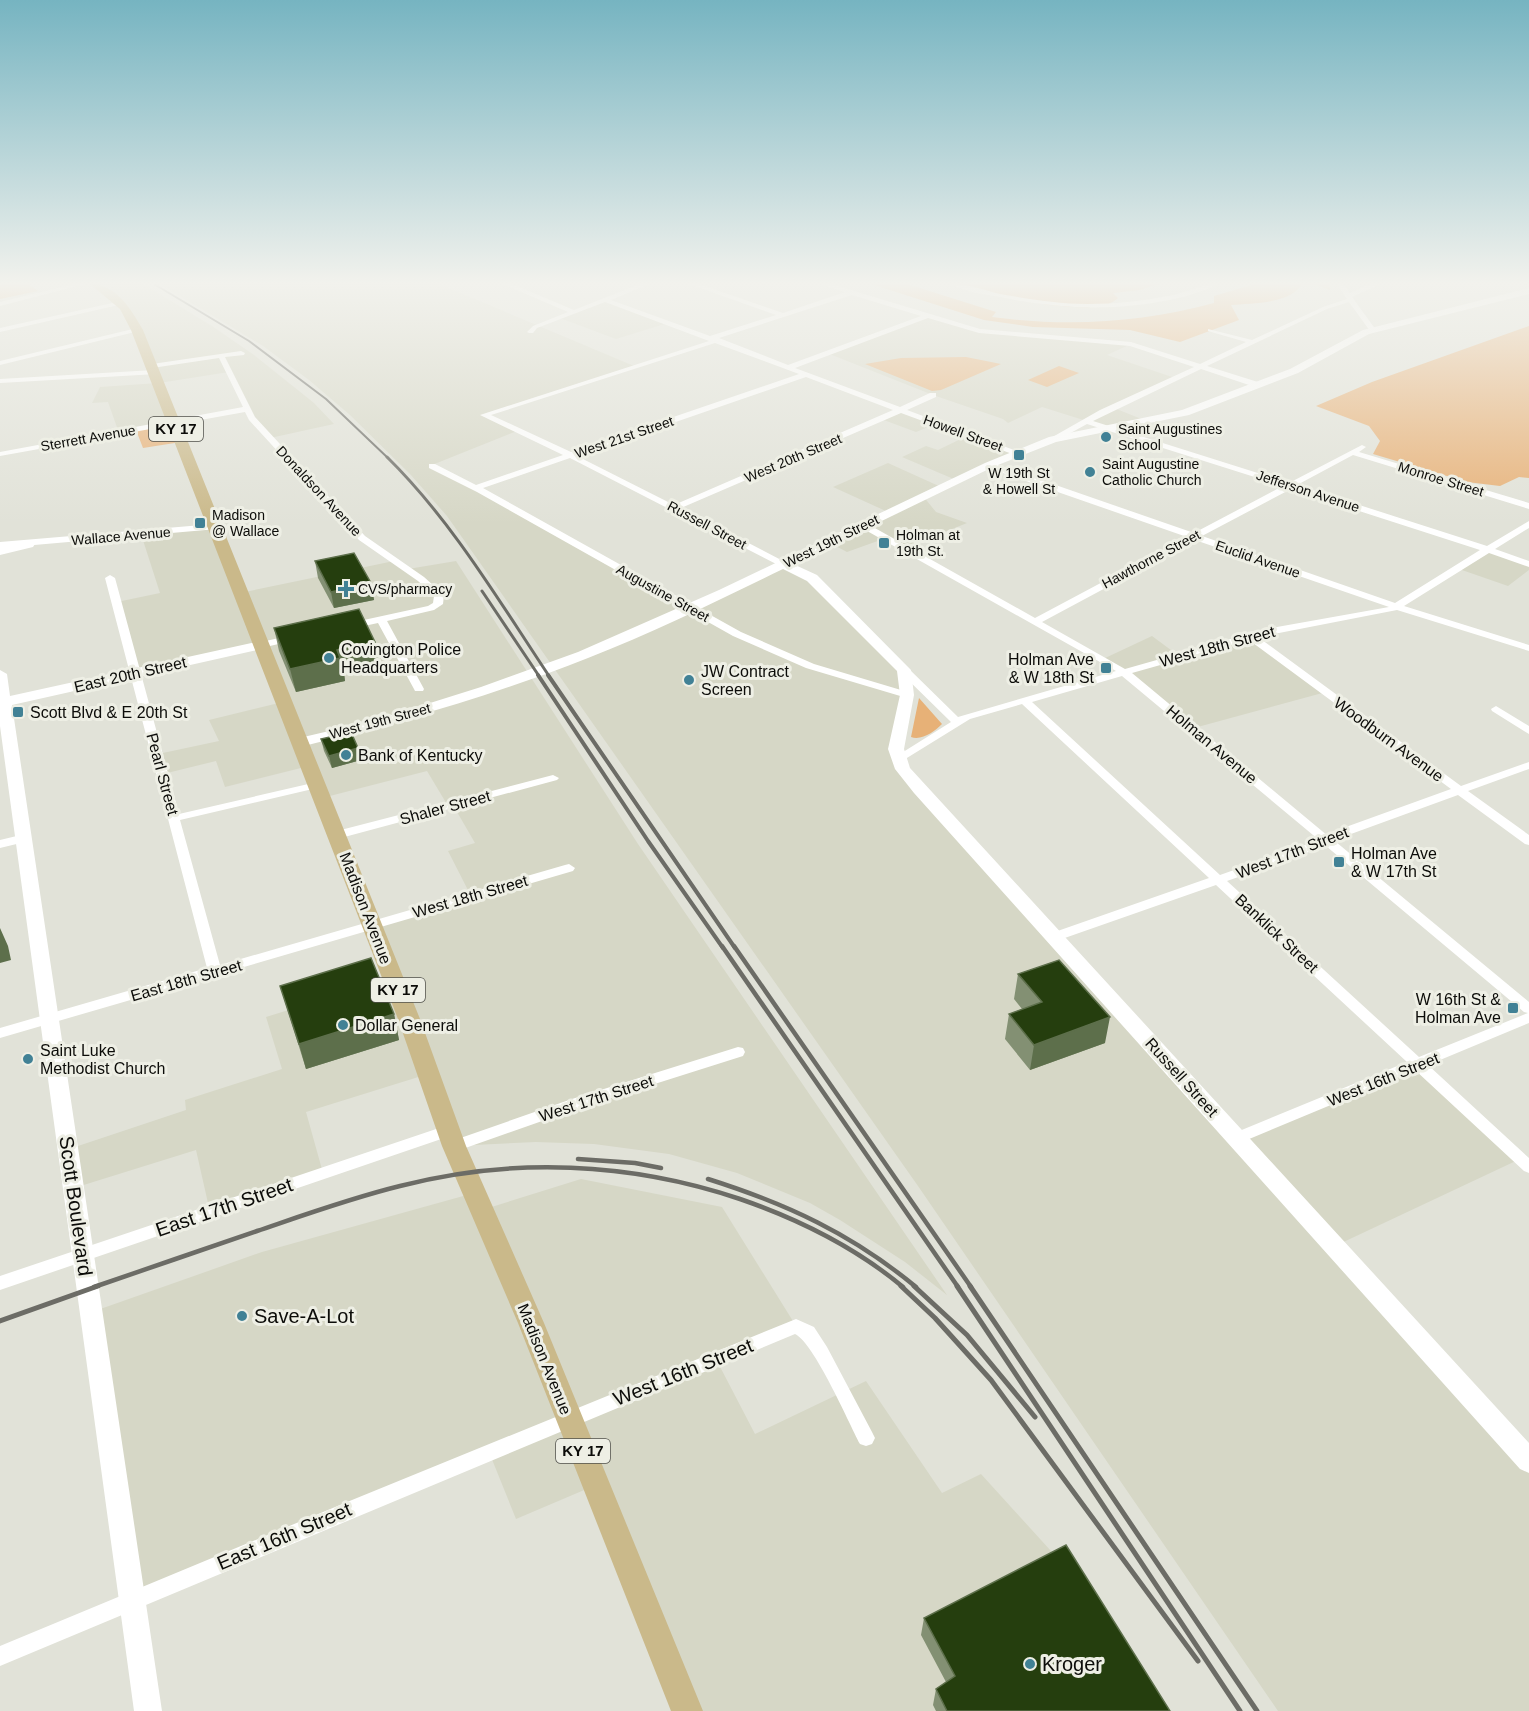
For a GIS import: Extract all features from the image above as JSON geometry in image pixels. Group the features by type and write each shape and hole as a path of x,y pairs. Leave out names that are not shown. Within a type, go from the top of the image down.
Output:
{"main road":[{"name":"Madison Avenue","path":"151,364 338,835 409,1019 451,1139 570,1419 687,1711"}],"street":[{"path":"0,381 153,369 180,364"},
{"name":"Donaldson Avenue","path":"225,364 252,418 362,538 422,579 439,595 438,604 431,608 381,619"},
{"name":"Russell Street","path":"644,364 484,415 570,455 812,578 957,722"},
{"name":"Howell Street","path":"784,364 900,410 1018,453"},
{"path":"790,366 796,364"},
{"path":"1196,364 1258,385"},
{"name":"West 19th Street","path":"300,742 380,723 486,690 583,655 689,608 989,465 1053,439 1207,364"},
{"path":"1053,439 1174,416 1258,385 1305,364"},
{"name":"West 21st Street","path":"475,488 807,374"},
{"name":"West 20th Street","path":"674,508 933,395"},
{"name":"Sterrett Avenue","path":"0,454 247,409"},
{"name":"Jefferson Avenue","path":"1086,421 1529,564"},
{"name":"Hawthorne Street","path":"1036,621 1362,447"},
{"name":"Monroe Street","path":"1352,453 1529,506"},
{"name":"Euclid Avenue","path":"989,465 1397,607 1529,648"},
{"name":"Augustine Street","path":"432,466 737,634 810,666 907,695"},
{"name":"West 18th Street","path":"898,759 966,717 1250,636 1397,607 1529,524"},
{"name":"Holman Avenue","path":"863,525 1125,672 1529,1009"},
{"name":"Wallace Avenue","path":"0,545 214,527"},
{"path":"0,551 29,544"},
{"name":"Pearl Street","path":"110,578 215,972"},
{"path":"335,629 381,619 419,689"},
{"path":"261,645 300,636"},
{"name":"Woodburn Avenue","path":"1250,636 1529,841"},
{"name":"East 20th Street","path":"2,703 261,645"},
{"path":"898,759 896,750 907,695 904,670"},
{"name":"Scott Boulevard","path":"0,674 2,703 25,838 51,1018 91,1329 148,1711"},
{"name":"Banklick Street","path":"1024,700 1529,1167"},
{"path":"1496,710 1529,731"},
{"name":"Russell Street","path":"898,759 920,790 1529,1461"},
{"name":"West 17th Street","path":"1054,937 1329,841 1336,835 1529,765"},
{"name":"Shaler Street","path":"338,835 553,777"},
{"path":"175,818 317,784"},
{"path":"0,844 25,838"},
{"name":"West 18th Street","path":"372,925 569,867"},
{"name":"East 18th Street","path":"0,1033 372,925"},
{"name":"West 16th Street","path":"1237,1138 1529,1018"},
{"name":"West 17th Street","path":"451,1139 577,1103 738,1052"},
{"name":"East 17th Street","path":"0,1283 451,1139"},
{"name":"West 16th Street","path":"570,1419 796,1326 808,1332 821,1352 866,1438"},
{"name":"East 16th Street","path":"0,1656 570,1419"}],"shaded area":[{"path":"150,364 265,364 314,403 334,424 270,438 252,418 229,372 159,383 174,423 119,433 108,402 92,403 100,387 158,383"},
{"path":"287,364 629,364 634,366 487,413 517,431 432,465 689,607 782,564 799,571 904,670 898,759 1237,1138 1418,1065 1520,1159 1335,1246 1529,1461 1529,1711 1278,1711 918,1186 447,516 410,474 350,415"},
{"path":"854,364 1133,364 1178,379 1114,408 1149,422 1112,429 1042,407 1008,423 1003,419 933,395"},
{"path":"865,364 1001,364 941,390 932,391"},
{"path":"1423,364 1529,364 1529,478 1519,477 1500,486 1467,482 1373,454 1380,441 1369,426 1316,406"},
{"path":"1059,366 1079,373 1047,387 1028,380"},
{"path":"900,410 938,423 916,432 881,419"},
{"path":"174,423 181,442 143,448 136,430"},
{"path":"969,435 1018,453 956,480 902,457 926,446 938,450"},
{"path":"888,463 941,487 923,496 936,512 967,523 905,548 886,538 847,552 828,542 888,512 833,487"},
{"path":"214,527 240,593 394,561 408,569 456,561 638,844 947,1295 905,1262 840,1220 810,1203 737,1173 669,1154 594,1144 536,1142 454,1146 428,1074 306,1112 323,1173 210,1212 196,1150 74,1188 69,1149 186,1110 185,1100 282,1069 266,1017 392,978 372,925 471,896 448,851 475,843 453,805 448,806 427,771 322,798 309,766 225,787 216,761 163,774 158,754 219,741 209,720 283,702 261,645 137,672 117,602 160,593 141,534"},
{"path":"1489,550 1529,564 1529,570 1508,586 1459,569"},
{"path":"1152,636 1179,656 1250,636 1326,692 1194,728 1103,659"},
{"path":"919,698 942,724 928,735 915,738 911,737"},
{"path":"581,1179 722,1207 796,1326 716,1359 755,1434 866,1381 942,1493 981,1474 1061,1562 1153,1711 687,1711 596,1485 516,1519 489,1452 131,1600 89,1313 262,1252 474,1193 482,1210"}],"building":[{"path":"354,553 371,583 331,592 315,561"},
{"path":"359,609 375,642 337,650 340,658 290,669 274,628"},
{"path":"351,732 358,748 329,756 321,739"},
{"path":"371,958 394,1014 299,1044 280,986"},
{"path":"1059,960 1110,1017 1034,1045 1009,1014 1042,1002 1018,974"},
{"name":"Kroger","path":"1066,1545 1170,1711 947,1711 936,1689 955,1676 924,1618"}],"railway":[{"path":"279,364 326,399 388,458"},
{"path":"388,458 411,482 454,535 549,676"},
{"path":"482,591 539,676"},
{"path":"538,675 648,841 723,948"},
{"path":"548,675 735,948"},
{"path":"722,946 958,1287"},
{"path":"734,946 971,1287"},
{"path":"578,1159 635,1163 661,1168"},
{"path":"94,1287 346,1201 400,1186 442,1177 528,1168 614,1171 656,1177 740,1199 804,1225 846,1247 903,1287"},
{"path":"708,1179 765,1199 818,1222 868,1251 916,1287"},
{"path":"0,1321 98,1286"},
{"path":"901,1286 935,1318 991,1380 1198,1661"},
{"path":"914,1286 967,1335 1035,1417"},
{"path":"957,1286 1240,1711"},
{"path":"970,1286 1257,1711"}],"place":[{"name":"Saint Augustines School","path":"1106,437"},
{"name":"W 19th St & Howell St","path":"1019,455"},
{"name":"Saint Augustine Catholic Church","path":"1090,472"},
{"name":"Madison @ Wallace","path":"200,523"},
{"name":"Holman at 19th St.","path":"884,543"},
{"name":"CVS/pharmacy","path":"346,589"},
{"name":"Covington Police Headquarters","path":"329,658"},
{"name":"Holman Ave & W 18th St","path":"1106,668"},
{"name":"JW Contract Screen","path":"689,680"},
{"name":"Scott Blvd & E 20th St","path":"18,712"},
{"name":"Bank of Kentucky","path":"346,755"},
{"name":"Holman Ave & W 17th St","path":"1339,862"},
{"name":"W 16th St & Holman Ave","path":"1513,1008"},
{"name":"Dollar General","path":"343,1025"},
{"name":"Saint Luke Methodist Church","path":"28,1059"},
{"name":"Save-A-Lot","path":"242,1316"},
{"name":"Kroger","path":"1030,1664"}]}
